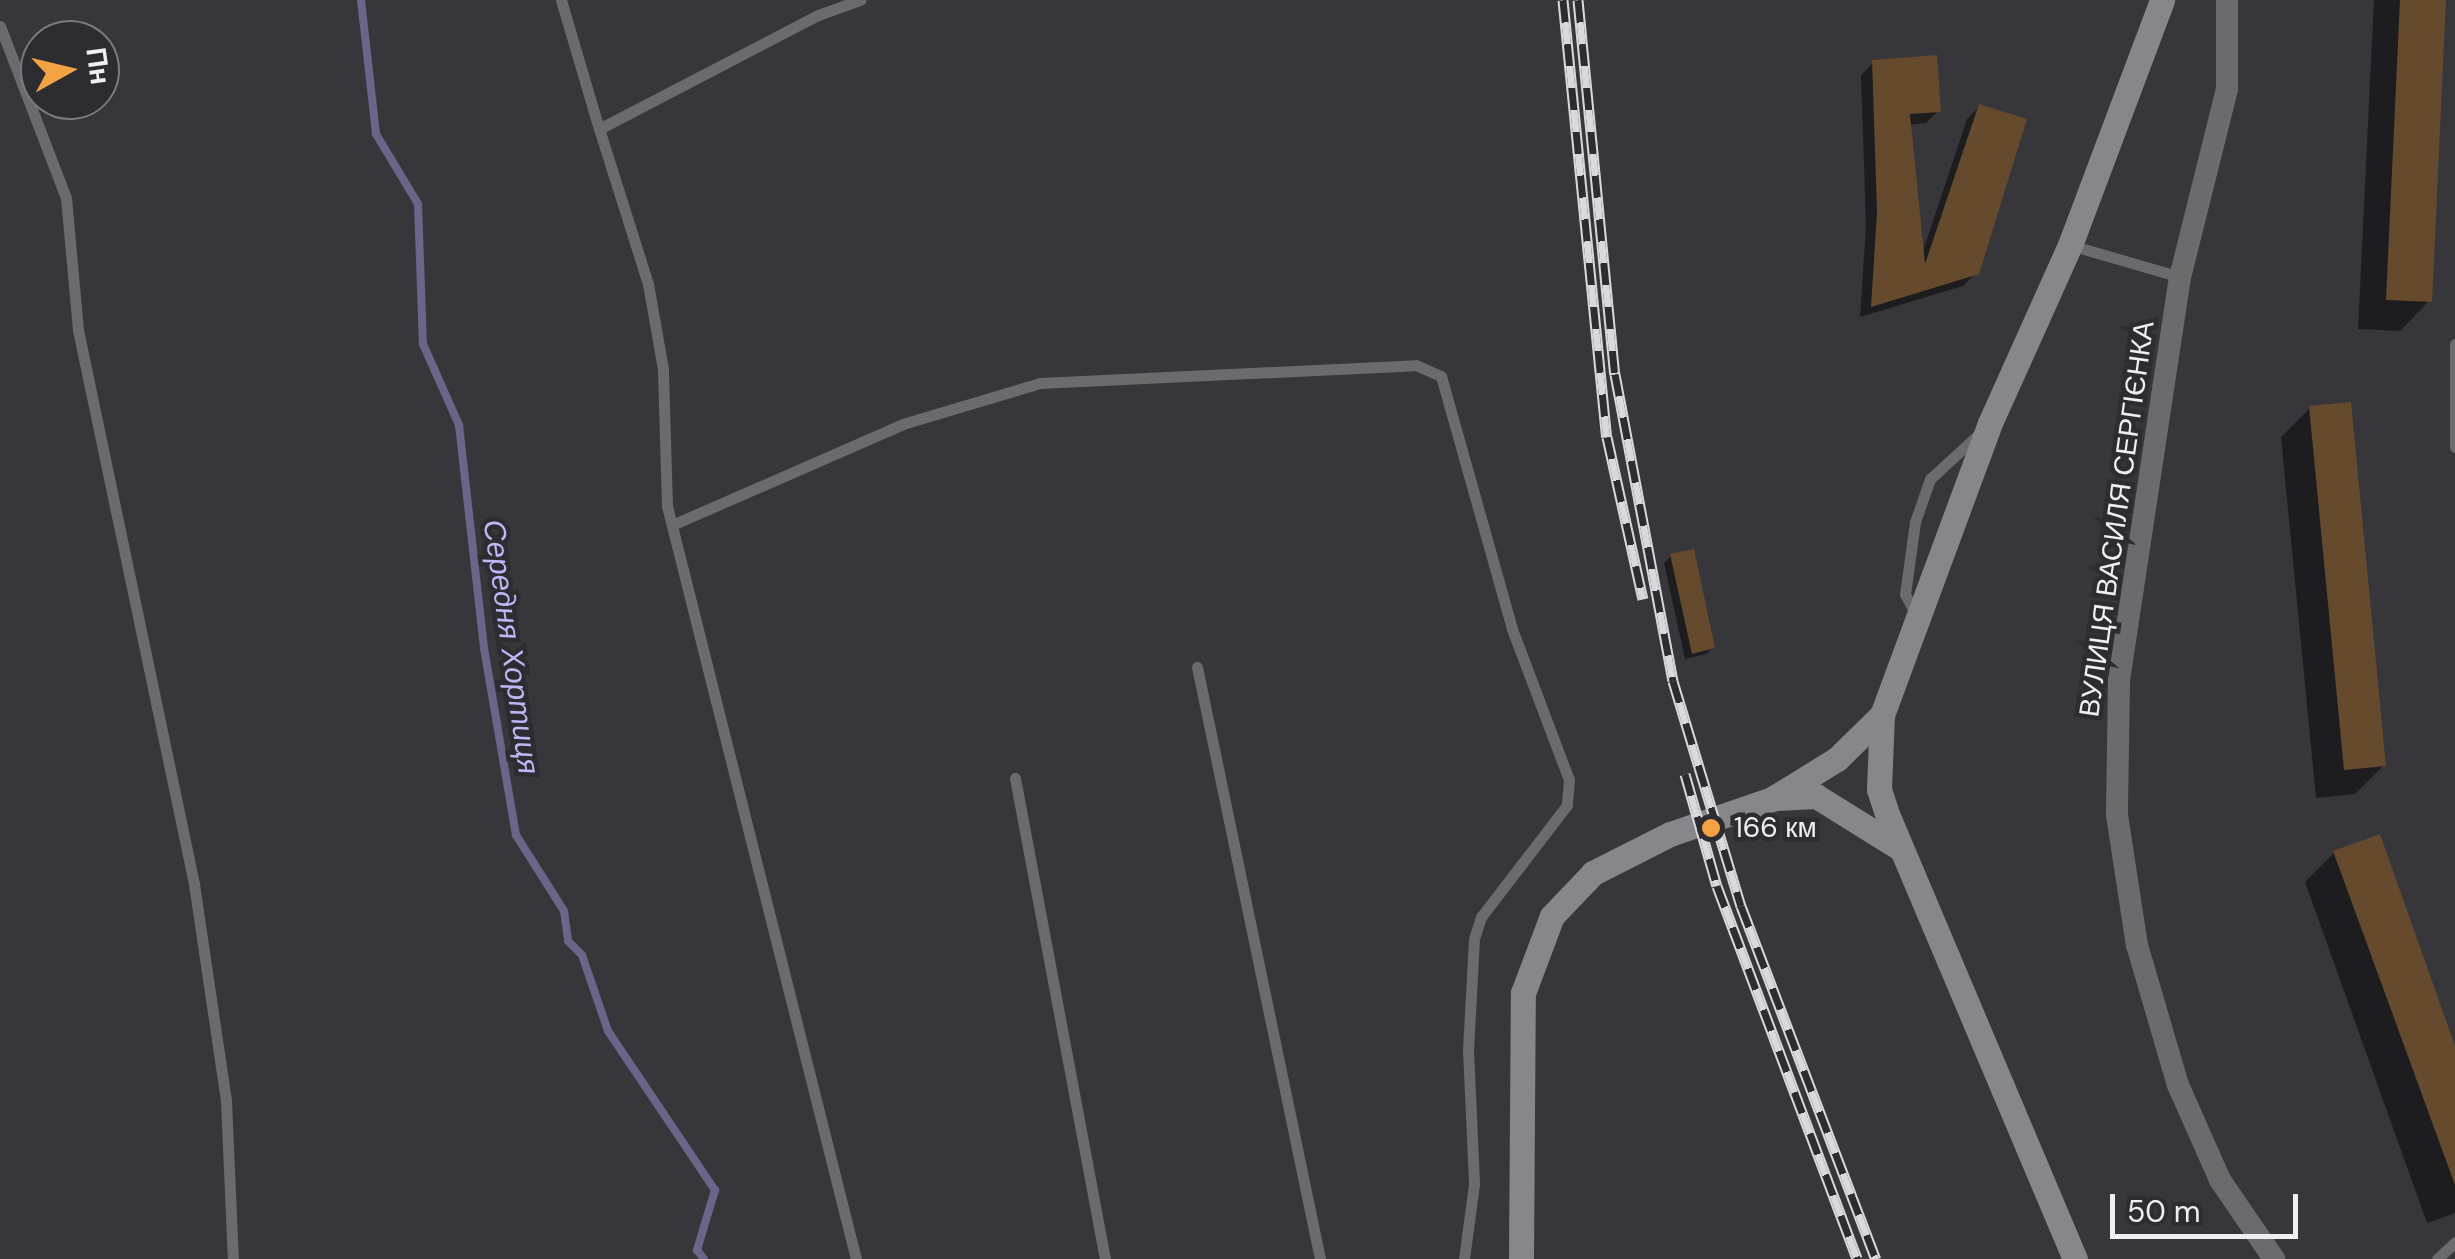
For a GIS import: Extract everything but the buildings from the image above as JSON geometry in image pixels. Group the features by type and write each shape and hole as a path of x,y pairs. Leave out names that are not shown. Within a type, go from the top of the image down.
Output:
{"main road":[{"path":"2075,1259 1901,850 1879,789 1882,715 1990,424 2070,245 2162,0"},
{"path":"1521,1259 1521,1008 1531,960 1552,916 1593,872 1628,853 1772,798 1836,759 1882,715"},
{"path":"1772,798 1816,796 1901,850"}],"street":[{"name":"ВУЛИЦЯ ВАСИЛЯ СЕРГІЄНКА","path":"2227,0 2227,89 2180,277 2119,682 2117,815 2137,945 2178,1086 2220,1180 2274,1259"}],"lane":[{"path":"561,0 651,301 663,369 672,525 856,1259"},
{"path":"812,0 818,15"},
{"path":"600,130 818,15 860,0"},
{"path":"0,26 66,198 78,330 194,884 226,1102 234,1259"},
{"path":"2070,245 2180,277"},
{"path":"2455,344 2455,446"},
{"path":"672,525 906,423 1040,382 1416,365 1441,376 1512,630 1568,780 1567,805 1481,917 1474,939 1468,1050 1474,1184 1464,1259"},
{"path":"1918,620 1905,594 1920,508 1930,479 1990,424"},
{"path":"1197,666 1320,1259"},
{"path":"1014,778 1105,1259"},
{"path":"2437,1259 2455,1242"}],"waterway":[{"name":"Середня Хортиця","path":"361,0 376,134 418,204 423,344 459,425 484,648 516,835 564,911 568,941 582,955 608,1031 715,1190 697,1250 704,1259"}],"railway":[{"path":"1563,0 1607,437 1643,599"},
{"path":"1578,0 1615,374 1673,681 1741,906 1876,1259"},
{"path":"1685,774 1717,886 1857,1259"}],"place":[{"name":"166 км","path":"1711,828"}]}
